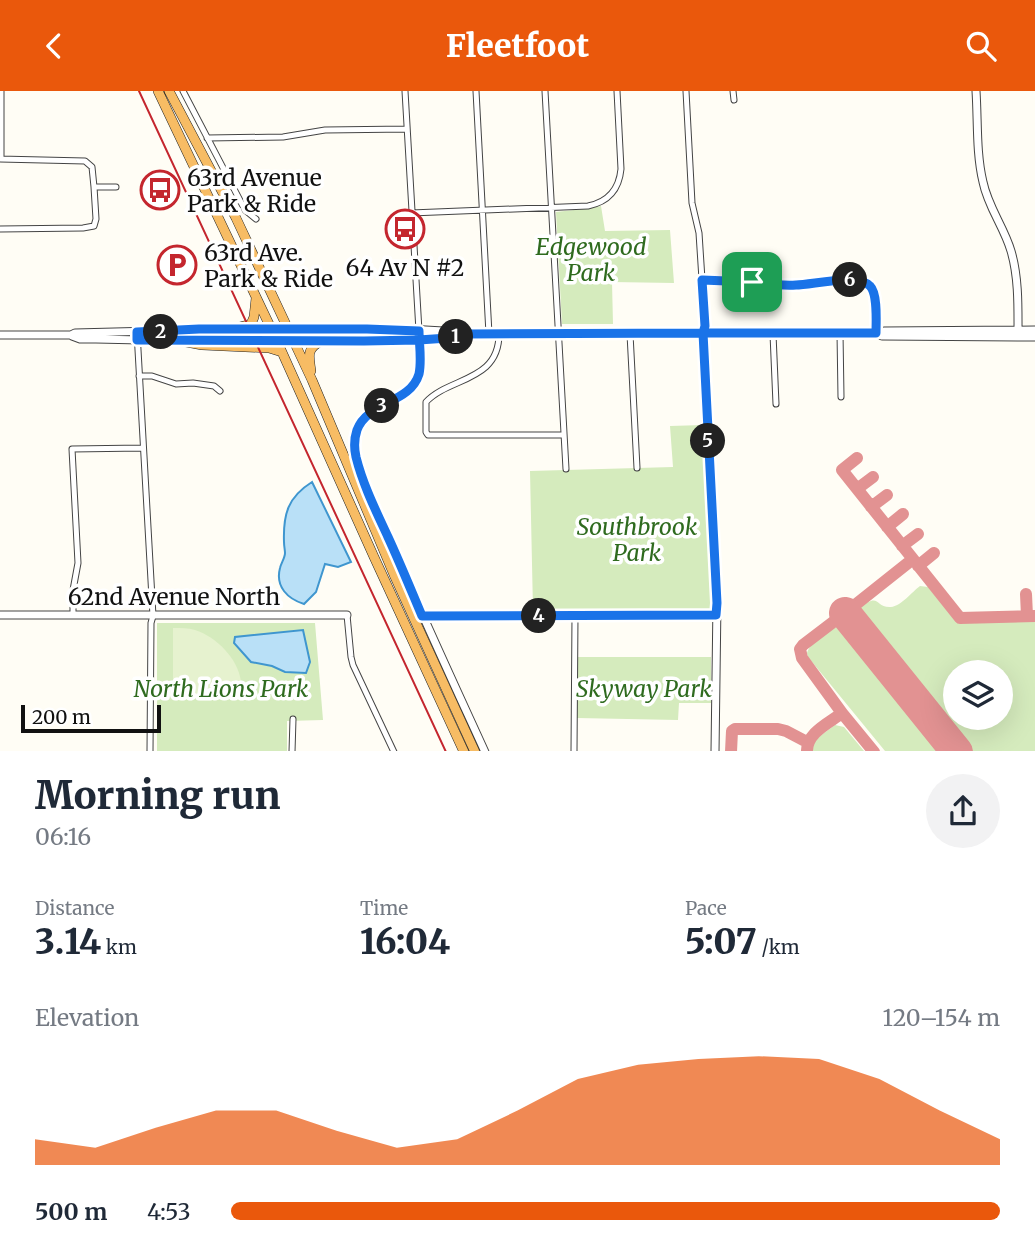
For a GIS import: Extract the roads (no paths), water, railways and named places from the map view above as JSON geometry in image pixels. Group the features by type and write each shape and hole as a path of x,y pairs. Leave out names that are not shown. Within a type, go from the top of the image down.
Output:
{"highway":[{"path":"158,91 277,341 464,751"},
{"path":"169,91 236,218 312,380 395,577 475,751"},
{"path":"232,329 251,324 256,296"},
{"path":"181,341 202,345 269,348 282,352"},
{"path":"312,380 309,353 314,345 321,341"}],"street":[{"path":"0,229 83,228 94,226 96,219 92,167 85,161 0,159 1,91"},
{"path":"183,91 245,210 256,219"},
{"path":"405,91 420,369 415,383 401,396 367,416 358,428 355,447 357,461 373,505 485,751"},
{"path":"476,91 489,334"},
{"path":"545,91 566,469"},
{"path":"411,213 551,208 596,204 609,197 614,191 621,169 617,91"},
{"path":"686,91 692,203 699,233 705,326 703,333 717,603 715,751"},
{"path":"733,91 734,100"},
{"path":"976,91 982,179 990,206 1012,253 1018,333"},
{"path":"207,138 283,137 325,130 407,129"},
{"path":"94,187 116,187"},
{"path":"702,280 781,285 865,282 871,287 874,296 876,333"},
{"path":"137,336 232,329 467,334 876,333 882,336 920,337 1035,330"},
{"path":"0,335 75,333 181,341 321,341 419,340 462,337 467,334"},
{"path":"840,333 841,397"},
{"path":"1018,333 1035,337"},
{"path":"499,334 496,353 481,371 433,395 426,402 426,432 428,435 564,435"},
{"path":"630,334 637,468"},
{"path":"773,334 776,404"},
{"path":"137,336 153,616 150,751"},
{"path":"139,376 152,376 176,384 214,386 220,391"},
{"path":"73,615 73,590 78,563 72,449 142,448"},
{"name":"62nd Avenue North","path":"0,615 347,615"},
{"path":"347,615 353,665 394,751"},
{"path":"574,751 575,615"},
{"path":"422,616 716,615"},
{"path":"292,751 293,719"}],"water":[{"path":"312,482 351,562 338,567 325,564 316,592 304,604 284,591 279,575 285,555 286,515 292,500"},
{"path":"303,630 310,662 306,673 285,672 251,662 234,643 235,637"}],"railway":[{"path":"139,91 446,751"}],"place":[{"name":"63rd Avenue Park & Ride","path":"160,190"},
{"name":"64 Av N #2","path":"405,229"},
{"name":"63rd Ave. Park & Ride","path":"177,265"}],"park label":[{"name":"Edgewood Park","path":"591,259"},
{"name":"Southbrook Park","path":"637,539"},
{"name":"North Lions Park","path":"221,688"},
{"name":"Skyway Park","path":"644,688"}]}
